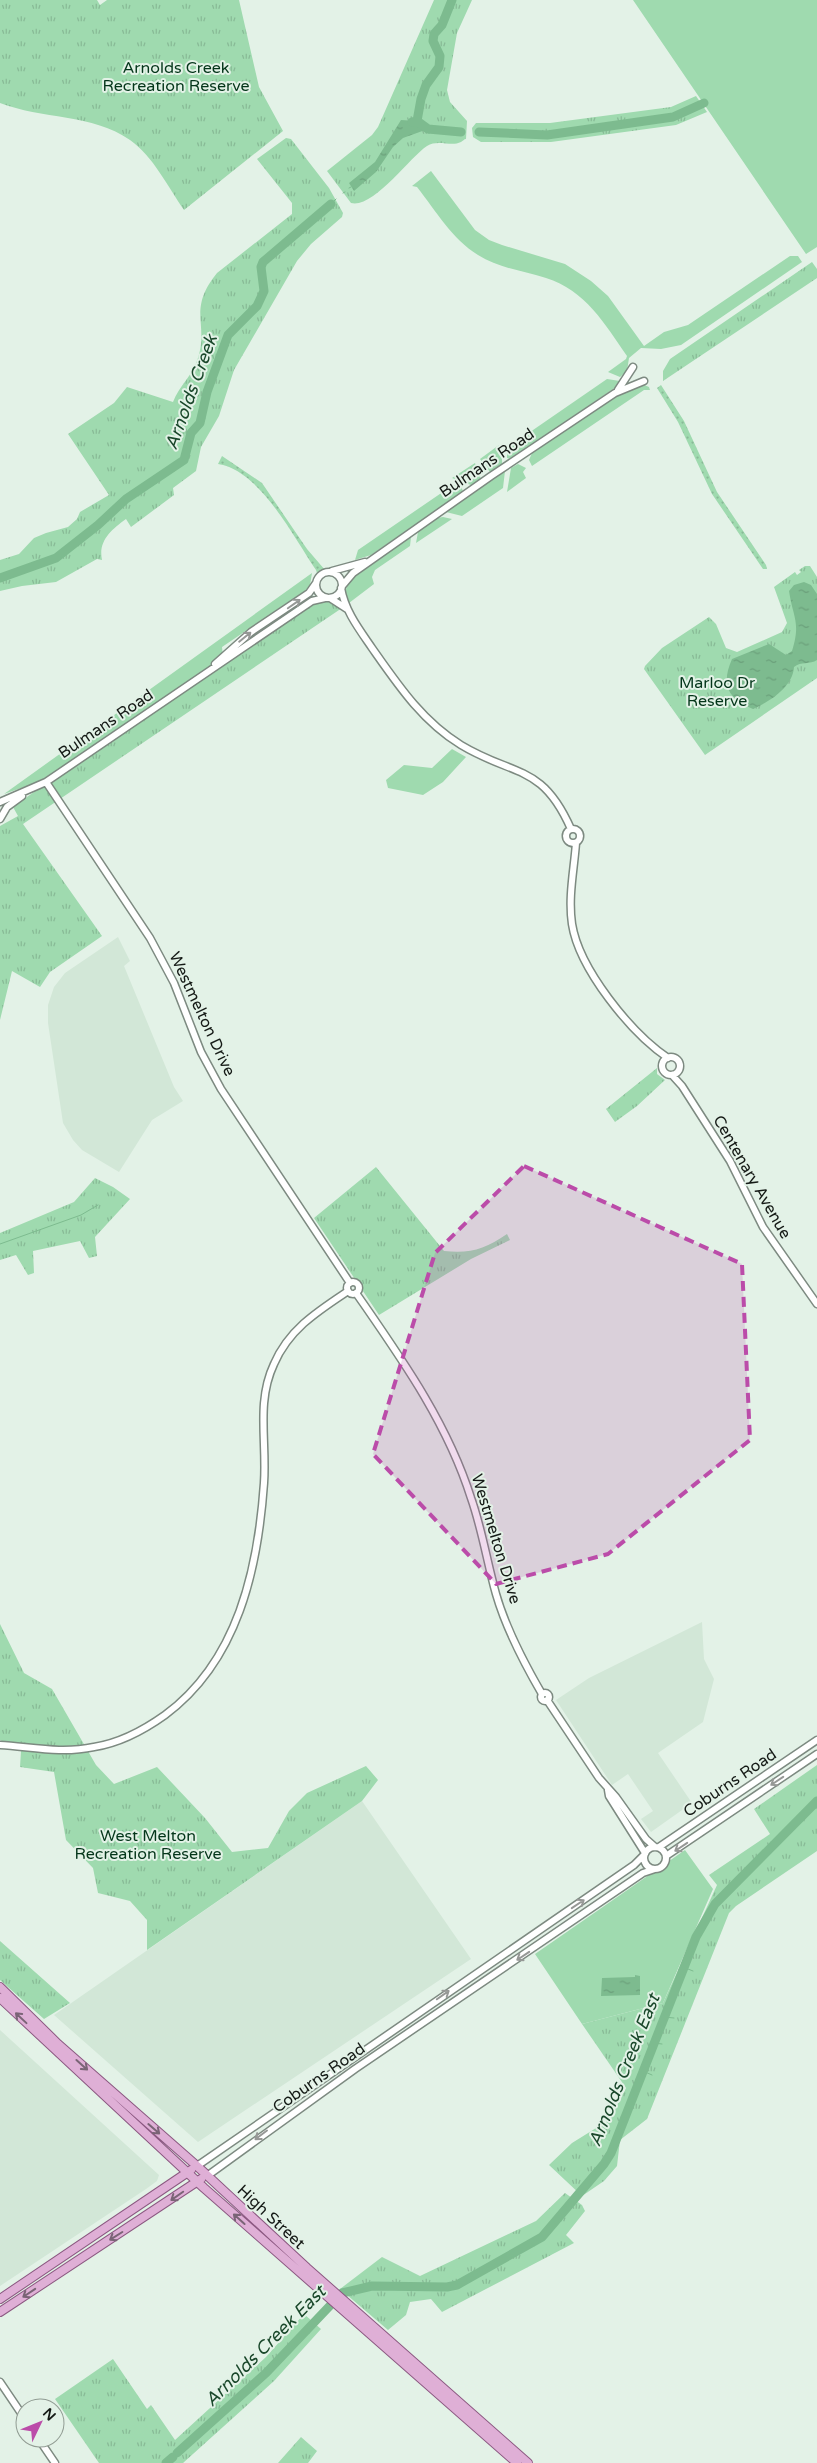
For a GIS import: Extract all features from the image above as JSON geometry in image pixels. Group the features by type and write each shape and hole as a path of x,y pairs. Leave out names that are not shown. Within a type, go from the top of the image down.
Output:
{"main road":[{"name":"High Street","path":"0,1987 95,2077 197,2166 297,2265"},
{"name":"High Street","path":"0,1998 198,2182 338,2299 466,2413 517,2463"},
{"name":"Coburns Road","path":"0,2299 197,2166"},
{"name":"Coburns Road","path":"0,2312 207,2176"},
{"path":"48,2266 53,2277"},
{"name":"High Street","path":"466,2413 528,2463"}],"street":[{"name":"Bulmans Road","path":"616,393 633,367"},
{"name":"Bulmans Road","path":"341,587 350,576 375,557 491,476 616,393 644,381"},
{"name":"Bulmans Road","path":"332,571 375,557"},
{"path":"347,609 318,592 316,583 321,574 332,571 340,578 347,609 394,678 425,717 461,745 523,771 540,783 562,810 571,829"},
{"name":"Bulmans Road","path":"196,679 251,632 309,593 316,583"},
{"path":"328,598 337,595 341,587"},
{"name":"Bulmans Road","path":"0,802 46,782 312,601 328,598"},
{"name":"Westmelton Drive","path":"46,782 150,938 174,983 201,1052 221,1089 350,1283 358,1284 359,1290 356,1293 424,1391 471,1497 499,1603 514,1640 542,1694 548,1695 547,1700 608,1790"},
{"name":"Bulmans Road","path":"0,819 7,807 29,791"},
{"path":"571,829 567,832 566,838 570,843 576,843"},
{"path":"571,829 576,829 580,834 580,839 576,843 571,897 572,924 580,952 627,1022 666,1061"},
{"path":"673,1058 679,1062 675,1073 664,1071 666,1061 673,1058"},
{"name":"Centenary Avenue","path":"675,1073 730,1161 763,1227 817,1304"},
{"path":"0,1745 60,1752 94,1747 120,1740 154,1722 186,1699 202,1681 216,1660 243,1603 257,1549 265,1458 262,1405 274,1362 291,1335 307,1319 348,1291 350,1283"},
{"path":"348,1291 356,1293"},
{"name":"Coburns Road","path":"657,1847 669,1842 817,1740"},
{"name":"Coburns Road","path":"666,1856 817,1754"},
{"path":"608,1790 616,1797 646,1839 666,1856 664,1863 655,1869 646,1864 645,1853 609,1796 608,1790"},
{"path":"645,1853 649,1848 657,1847"},
{"name":"Coburns Road","path":"197,2166 634,1865 645,1853"},
{"name":"Coburns Road","path":"207,2176 280,2121 409,2032 643,1873 655,1869"},
{"path":"538,1930 545,1940"},
{"path":"403,2023 409,2032"},
{"path":"0,2382 15,2404"},
{"path":"45,2448 55,2463"}],"highlighted area":[{"path":"524,1166 742,1264 750,1440 608,1554 496,1584 373,1454 435,1253"}],"shaded area":[{"path":"118,937 130,961 124,966 174,1087 183,1101 152,1120 119,1172 82,1150 73,1140 63,1123 48,1023 48,1005 54,987 65,973"},
{"path":"702,1622 704,1659 714,1679 703,1722 658,1753 692,1803 651,1832 641,1819 653,1811 628,1774 612,1785 556,1700 589,1678"},
{"path":"362,1801 471,1959 198,2142 54,2015"},
{"path":"0,2030 159,2175 157,2181 146,2189 0,2286"}],"green space":[{"name":"Arnolds Creek Recreation Reserve","path":"0,0 97,0 100,5 107,0 239,0 259,87 283,131 184,210 160,172 146,154 130,140 100,125 32,112 0,103"},
{"path":"434,0 472,0 457,33 447,90 450,102 467,121 466,139 453,144 436,143 427,146 380,191 360,203 351,203 327,171 372,135 378,127"},
{"path":"633,0 817,0 817,247 806,254"},
{"path":"696,96 707,112 676,125 551,142 481,142 473,137 472,128 476,123 550,123 671,107"},
{"path":"286,138 291,139 329,188 343,213 342,217 311,244 297,261 234,370 219,416 201,447 196,471 173,488 174,495 131,527 126,519 115,527 107,536 102,547 102,560 97,559 56,582 0,591 0,560 19,554 34,538 68,527 77,519 80,512 109,495 68,434 114,403 127,387 173,402 193,370 198,358 201,346 201,307 208,286 217,273 292,214 292,203 257,159"},
{"path":"431,171 475,230 489,240 502,245 565,264 591,281 608,296 644,346 664,332 688,325 790,256 798,256 802,262 681,345 661,349 641,348 629,358 627,371 620,377 608,372 626,359 627,356 602,320 583,300 560,283 503,266 478,255 452,233 417,187 412,186"},
{"path":"812,262 817,269 817,278 663,381 663,371 670,359"},
{"path":"607,379 620,381 616,387 511,459 507,458 507,448"},
{"path":"642,384 649,387 650,390 644,390 532,466 529,460 532,453 627,389"},
{"path":"661,385 684,421 717,492 767,569 763,569 712,494 678,422 657,388"},
{"path":"499,445 502,448 502,464 490,472 480,459"},
{"path":"222,456 262,483 307,549 325,570 318,576 286,524 262,492 233,469 218,464"},
{"path":"475,463 481,479 471,485 452,478"},
{"path":"518,464 526,468 523,472 526,478 507,492 511,468"},
{"path":"505,471 503,488 462,516 446,512"},
{"path":"453,485 461,485 463,492 371,555 355,560 358,550"},
{"path":"437,518 452,519 416,543 418,532"},
{"path":"411,537 410,546 375,570 372,577 374,584 349,603 345,593 349,578"},
{"name":"Marloo Dr Reserve","path":"805,566 810,566 817,577 817,678 705,755 644,669 645,666 662,648 709,617 716,624 726,648 737,652 782,632 787,623 774,587 795,572 797,575 801,572 799,570"},
{"path":"312,573 310,585 305,591 222,647 223,657 196,679 98,746 36,783 4,794"},
{"path":"337,598 342,608 23,824 102,936 50,972 40,987 12,971 0,1020 0,826 18,816 13,807 98,746 310,604 323,599"},
{"path":"452,749 466,757 443,782 423,795 388,788 386,780 404,765 432,768"},
{"path":"657,1068 657,1074 665,1080 637,1106 615,1122 606,1109"},
{"path":"376,1167 444,1251 470,1251 484,1247 507,1234 510,1240 471,1259 379,1315 314,1218"},
{"path":"95,1178 113,1187 130,1199 95,1237 97,1256 89,1258 80,1241 33,1251 34,1273 28,1275 16,1255 0,1260 0,1233 74,1202"},
{"name":"West Melton Recreation Reserve","path":"0,1624 24,1673 52,1689 96,1765 114,1784 157,1767 205,1818 232,1852 268,1848 289,1811 307,1793 366,1766 378,1780 362,1801 147,1950 147,1920 130,1901 98,1893 93,1868 66,1840 54,1772 20,1767 21,1751 0,1740"},
{"path":"817,1765 817,1851 736,1906 729,1913 647,2119 620,2140 617,2166 604,2181 582,2196 549,2165 572,2143 609,2120 626,2088 582,2024 663,2003 717,1885 709,1875 770,1834 754,1809"},
{"path":"685,1850 713,1889 663,2003 582,2024 535,1954"},
{"path":"0,1941 70,2003 44,2019 0,1980"},
{"path":"565,2193 582,2205 585,2211 566,2235 574,2243 442,2312 431,2299 410,2302 406,2315 388,2330 340,2289 382,2257 420,2276 536,2221"},
{"path":"304,2314 321,2329 274,2381 183,2463 99,2463 65,2414 65,2398 56,2398 113,2359 147,2409 151,2405 175,2440 266,2357"},
{"path":"301,2437 317,2451 308,2463 278,2463"}],"water":[{"path":"401,120 417,121 428,129 403,138 393,147 376,172 354,191 349,183 375,162"},
{"path":"804,582 811,585 817,594 817,660 794,667 793,674 785,687 773,698 753,709 737,700 729,690 727,676 732,659 769,644 786,655 792,651 796,626 789,591 794,585"},
{"path":"635,1975 640,1976 640,1995 601,1996 602,1978 635,1977"}],"waterway":[{"path":"412,122 417,121 426,85 439,67 440,56 433,41 434,34 442,25 452,0"},
{"path":"479,132 547,135 673,117 704,103"},
{"path":"417,121 428,129 461,132"},
{"name":"Arnolds Creek","path":"0,578 56,558 98,525 126,499 184,460 191,433 200,423 207,392 228,335 257,306 264,291 261,267 263,262 331,204"},
{"path":"0,1244 81,1215 98,1205"},
{"name":"Arnolds Creek East","path":"177,2453 266,2373 342,2293 372,2286 447,2287 457,2285 542,2237 604,2164 611,2153 696,1937 715,1904 817,1801"},
{"path":"683,1967 693,1971"},
{"name":"Arnolds Creek East","path":"666,2003 667,2009"},
{"path":"664,2017 674,2018"},
{"name":"Arnolds Creek East","path":"654,2043 662,2044"},
{"path":"643,2071 652,2075"},
{"name":"Arnolds Creek East","path":"166,2463 173,2457"}]}
